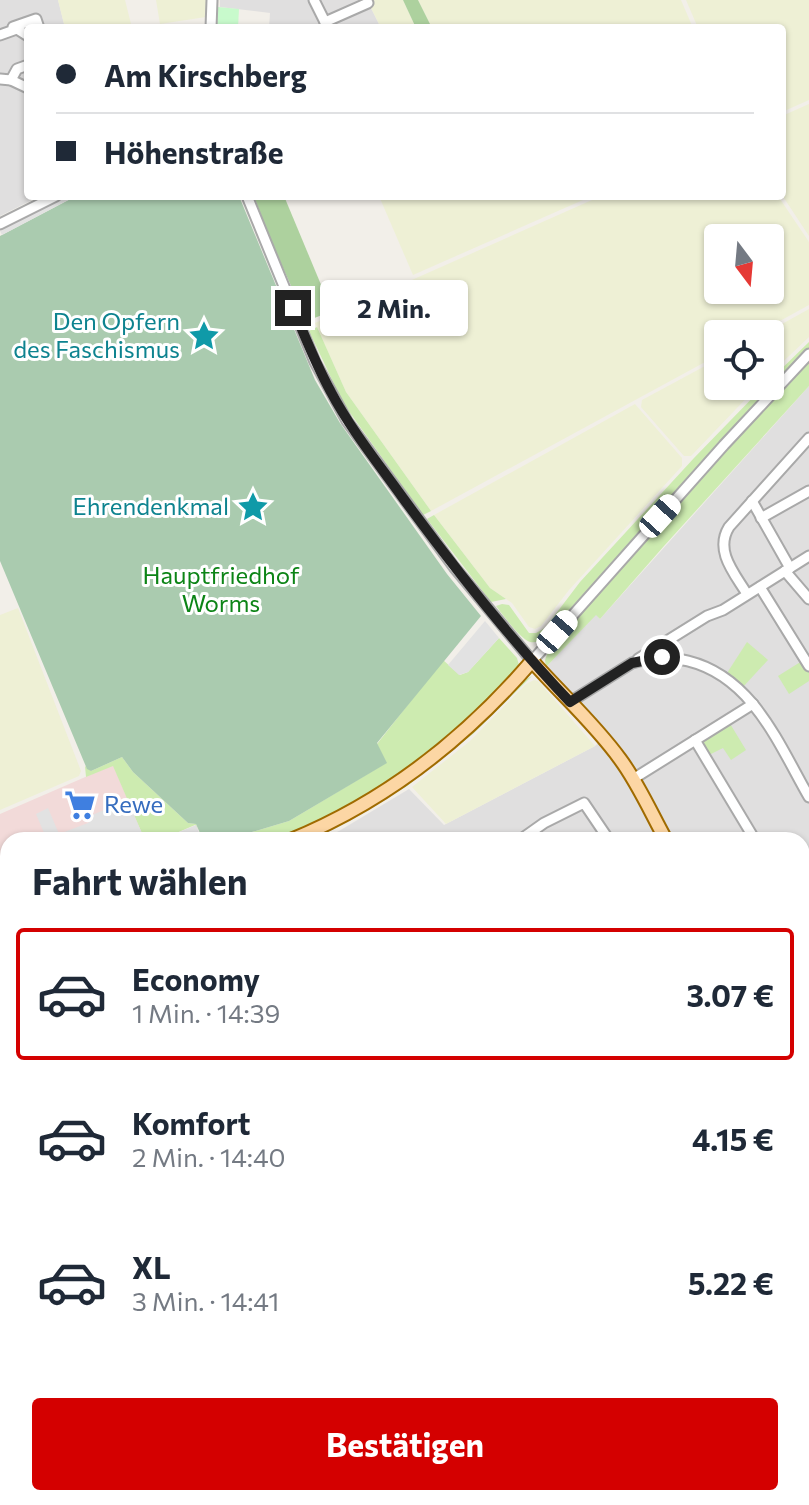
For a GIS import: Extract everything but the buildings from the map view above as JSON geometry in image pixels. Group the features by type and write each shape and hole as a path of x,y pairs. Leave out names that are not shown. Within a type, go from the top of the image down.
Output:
{"main road":[{"path":"309,832 366,804 426,764 472,724 532,661 607,743 633,779 662,832"}],"street":[{"path":"211,24 212,0"},
{"path":"314,0 326,24"},
{"path":"329,24 368,3"},
{"path":"24,34 13,27 36,19 37,24"},
{"path":"0,35 16,30"},
{"path":"11,80 17,69 24,66"},
{"path":"0,79 24,86"},
{"path":"0,224 48,200"},
{"path":"249,200 315,362 347,421 454,567 532,661 702,469 809,354"},
{"path":"747,594 725,557 723,545 726,531 809,438"},
{"path":"761,518 809,491"},
{"path":"752,501 787,570 809,599"},
{"path":"570,702 809,556"},
{"path":"760,587 809,666"},
{"path":"632,663 662,657 677,659 702,665 730,681 753,704 777,737 809,797"},
{"path":"633,779 753,704"},
{"path":"695,740 750,832"},
{"path":"531,832 584,803 604,832"}],"shaded area":[{"path":"0,0 58,0 64,24 24,24 24,200 32,200 0,216"},
{"path":"220,0 367,0 379,24 269,24 270,13 220,7"},
{"path":"59,200 68,200 2,235 0,231"},
{"path":"809,386 809,832 337,832 409,789 444,825 595,746 608,734 546,667 596,614 600,619"},
{"path":"485,621 499,638 468,672 459,675 448,665"},
{"path":"113,765 142,832 0,832 0,814"},
{"path":"120,803 122,807 129,804 141,832 64,832 88,823 90,816"},
{"path":"48,808 58,832 44,832 36,814"},
{"path":"196,825 199,832 179,832"}],"green space":[{"path":"58,0 125,0 131,24 64,24"},
{"path":"156,0 207,0 206,17 160,24"},
{"path":"367,0 403,0 414,24 379,24"},
{"path":"403,0 418,0 430,24 414,24"},
{"path":"418,0 681,0 691,24 430,24"},
{"path":"686,0 809,0 809,100 786,110 786,24 696,24"},
{"path":"218,7 239,9 238,24 217,24"},
{"path":"809,104 809,236 785,200 786,114"},
{"name":"Hauptfriedhof Worms","path":"68,200 241,200 315,380 340,423 447,574 481,616 377,743 387,763 289,821 252,832 200,832 196,824 188,823 133,772 122,757 91,771 87,769 0,561 0,236"},
{"path":"255,200 286,200 332,311 307,321"},
{"path":"381,200 583,200 413,275"},
{"path":"592,200 781,200 809,242 809,305 782,320 704,320 704,363 431,511 346,392 315,323"},
{"path":"809,309 809,337 784,361 784,323"},
{"path":"317,327 346,392 431,511 423,515 343,403 309,331"},
{"path":"809,342 809,349 784,376 784,366"},
{"path":"809,359 809,386 600,619 596,615 546,667 549,649 772,400 784,400 784,386"},
{"path":"704,367 704,400 745,400 691,456 684,456 641,407 642,400"},
{"path":"750,400 762,400 543,638 530,642 517,632 496,606 509,605 529,633 545,628 580,582"},
{"path":"635,404 682,458 682,466 569,590 541,626 535,629 529,627 512,603 490,588 434,515"},
{"path":"434,515 490,588 506,599 491,602 427,519"},
{"path":"18,608 81,771 79,776 0,810 0,615"},
{"path":"499,638 517,658 519,665 479,711 416,767 327,820 300,832 252,832 289,821 386,763 377,744 443,660 460,675 468,672"},
{"path":"747,642 768,660 743,687 727,673"},
{"path":"802,661 809,672 809,681 789,694 778,676"},
{"path":"532,676 473,734 407,786 338,827 327,832 314,832 428,766 464,738 521,682"},
{"path":"534,680 595,746 446,824 412,787 470,741 526,684"},
{"path":"729,722 746,750 731,760 723,748 709,755 703,739"},
{"path":"122,757 133,772 188,823 196,824 198,830 195,825 179,832 141,832 113,766 86,777 85,766 91,771"}],"place":[{"name":"Den Opfern des Faschismus","path":"204,336"},
{"name":"Ehrendenkmal","path":"253,507"},
{"name":"Rewe","path":"80,805"}],"route":[{"path":"293,308 315,362 347,421 489,610 570,702 632,663 662,657"}]}
